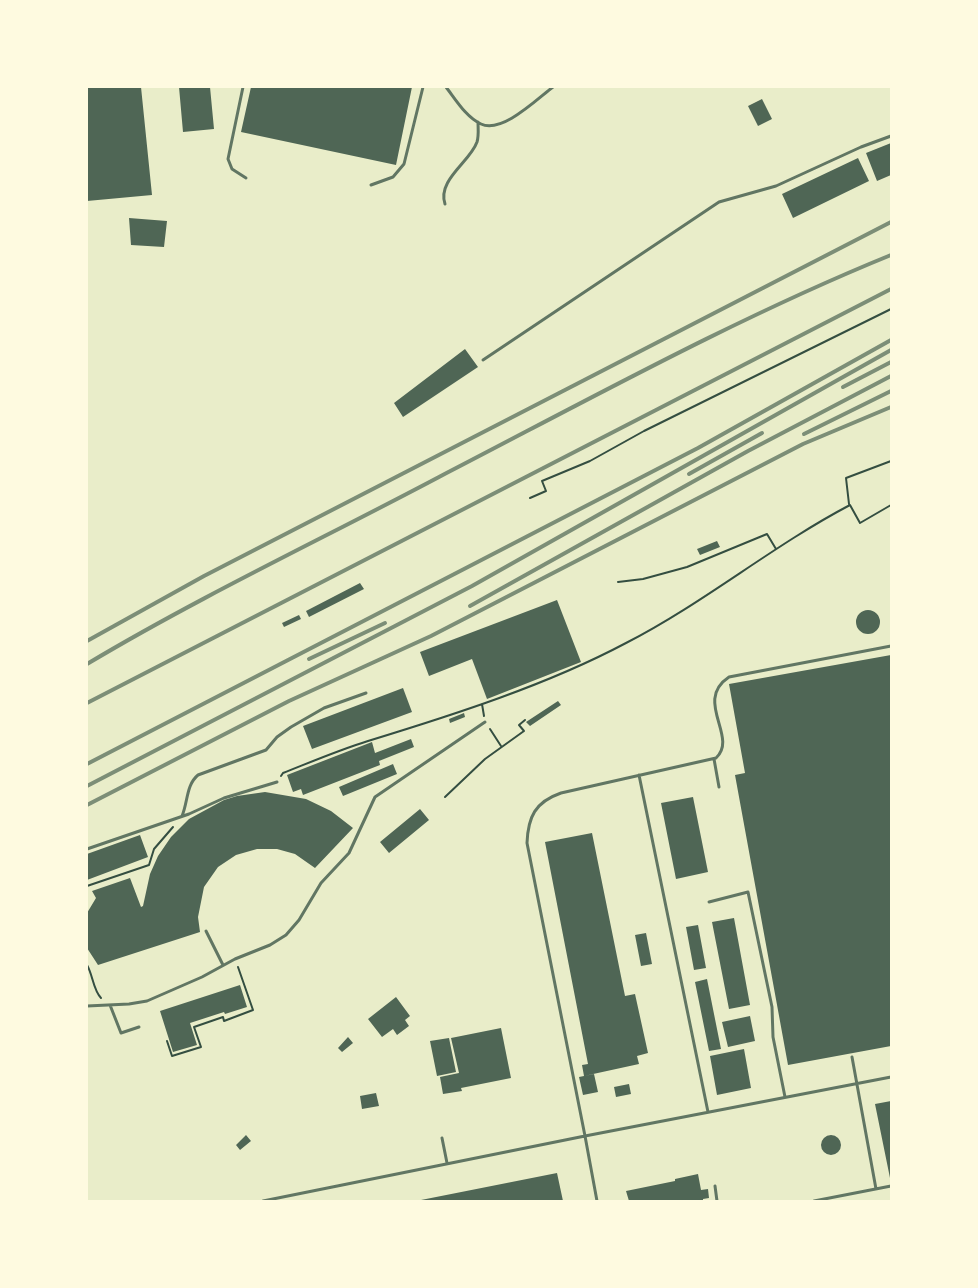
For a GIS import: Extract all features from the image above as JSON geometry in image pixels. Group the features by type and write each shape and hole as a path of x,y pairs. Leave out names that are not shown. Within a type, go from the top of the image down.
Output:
{"lane":[{"path":"243,87 228,159 232,169 246,178"},
{"path":"372,185 393,177 404,164 423,87"},
{"path":"446,87 464,110 478,122 491,127 504,123 553,87"},
{"path":"445,204 443,198 445,188 475,145 478,122"},
{"path":"483,360 719,202 776,186 861,147 891,136"},
{"path":"597,1201 526,843 531,816 540,804 553,796 719,756 723,743 715,696 720,684 729,677 891,646"},
{"path":"182,816 187,806 192,781 198,775 266,750 277,737 308,717 324,708 366,693"},
{"path":"87,1006 138,1004 147,1001 270,945 286,935 299,920 321,883 349,853 375,797 485,722"},
{"path":"714,759 719,786"},
{"path":"639,775 708,1112"},
{"path":"87,849 182,816 224,798 277,782"},
{"path":"709,902 748,892 772,1007 773,1037 785,1097"},
{"path":"206,931 223,965"},
{"path":"110,1005 121,1032 139,1027"},
{"path":"852,1057 876,1189"},
{"path":"263,1201 891,1077"},
{"path":"442,1138 447,1164"},
{"path":"715,1186 717,1201"},
{"path":"814,1201 891,1186"}],"path":[{"path":"530,498 546,492 542,481 590,460 891,309"},
{"path":"891,461 846,478 850,505 860,523 891,505"},
{"path":"277,782 283,773 367,741 482,704 590,661 666,621 776,549 850,505"},
{"path":"618,582 643,579 687,567 767,534 776,549"},
{"path":"445,797 484,759 524,731 519,725 525,720"},
{"path":"87,886 149,865 154,849 182,816"},
{"path":"87,965 92,975 96,994 110,1005"},
{"path":"194,1027 219,1018 223,1017 224,1021 253,1011 241,973"},
{"path":"217,1014 219,1018"},
{"path":"167,1041 172,1056 201,1047 193,1022"}],"building":[{"path":"87,87 141,87 152,195 87,201"},
{"path":"179,87 210,87 214,129 183,132"},
{"path":"251,87 412,87 396,165 241,132"},
{"path":"762,99 772,119 758,126 748,106"},
{"path":"891,143 891,175 877,181 866,153"},
{"path":"858,158 869,181 793,218 782,194"},
{"path":"129,218 167,221 164,247 131,245"},
{"path":"465,349 478,367 403,417 394,403"},
{"path":"717,541 720,547 700,555 697,549"},
{"path":"360,583 364,589 309,617 306,611"},
{"path":"557,600 581,662 487,699 472,659 429,676 420,652"},
{"path":"868,610 877,613 880,622 877,631 868,634 859,631 856,622 859,613"},
{"path":"299,615 301,619 284,627 282,623"},
{"path":"891,655 891,1046 788,1065 735,775 745,773 729,684"},
{"path":"403,688 412,712 312,749 303,726"},
{"path":"558,701 561,705 530,726 526,722"},
{"path":"464,713 465,717 450,723 449,719"},
{"path":"411,739 414,747 379,761 380,765 303,795 301,789 293,792 287,775 372,742 375,753"},
{"path":"393,764 397,774 343,796 339,787"},
{"path":"265,792 306,799 331,811 353,828 315,868 295,854 277,849 257,849 236,855 218,867 204,887 198,917 200,932 98,965 87,948 87,913 96,898 92,891 130,878 141,907 143,906 150,874 158,856 171,837 189,819 224,800"},
{"path":"693,797 708,872 676,879 661,803"},
{"path":"420,809 429,820 389,853 380,842"},
{"path":"592,833 625,996 635,994 648,1053 637,1056 639,1064 584,1076 582,1065 588,1064 545,842"},
{"path":"140,835 148,857 87,880 87,854"},
{"path":"734,918 750,1005 729,1009 712,922"},
{"path":"698,925 706,968 694,970 686,927"},
{"path":"646,933 652,964 641,966 635,935"},
{"path":"707,979 721,1049 709,1051 695,982"},
{"path":"240,985 247,1007 190,1023 197,1045 173,1052 160,1011"},
{"path":"396,997 410,1016 405,1020 409,1026 397,1035 393,1029 382,1037 368,1019"},
{"path":"750,1016 755,1041 728,1047 722,1022"},
{"path":"501,1028 511,1078 443,1094 440,1077 459,1073 451,1038"},
{"path":"348,1037 353,1043 342,1052 338,1048"},
{"path":"449,1038 456,1072 437,1076 430,1041"},
{"path":"744,1049 751,1088 717,1095 710,1056"},
{"path":"594,1074 598,1092 583,1095 579,1077"},
{"path":"629,1084 631,1094 616,1097 614,1087"},
{"path":"376,1093 379,1106 362,1109 360,1096"},
{"path":"891,1101 891,1177 890,1178 875,1104"},
{"path":"246,1135 251,1141 240,1150 236,1145"},
{"path":"831,1135 838,1138 841,1145 838,1152 831,1155 824,1152 821,1145 824,1138"},
{"path":"557,1173 563,1201 421,1201 421,1200"},
{"path":"698,1174 701,1190 708,1189 709,1198 703,1201 629,1201 626,1191"}],"railway":[{"path":"87,641 204,576 891,222"},
{"path":"87,664 218,591 663,361 776,305 891,255"},
{"path":"87,703 891,289"},
{"path":"87,764 698,448 891,340"},
{"path":"87,786 472,586 891,350"},
{"path":"843,387 891,362"},
{"path":"470,606 748,451 891,376"},
{"path":"804,434 891,391"},
{"path":"87,805 289,701 431,636 803,444 891,407"},
{"path":"689,474 762,433"},
{"path":"309,659 385,623"}]}
